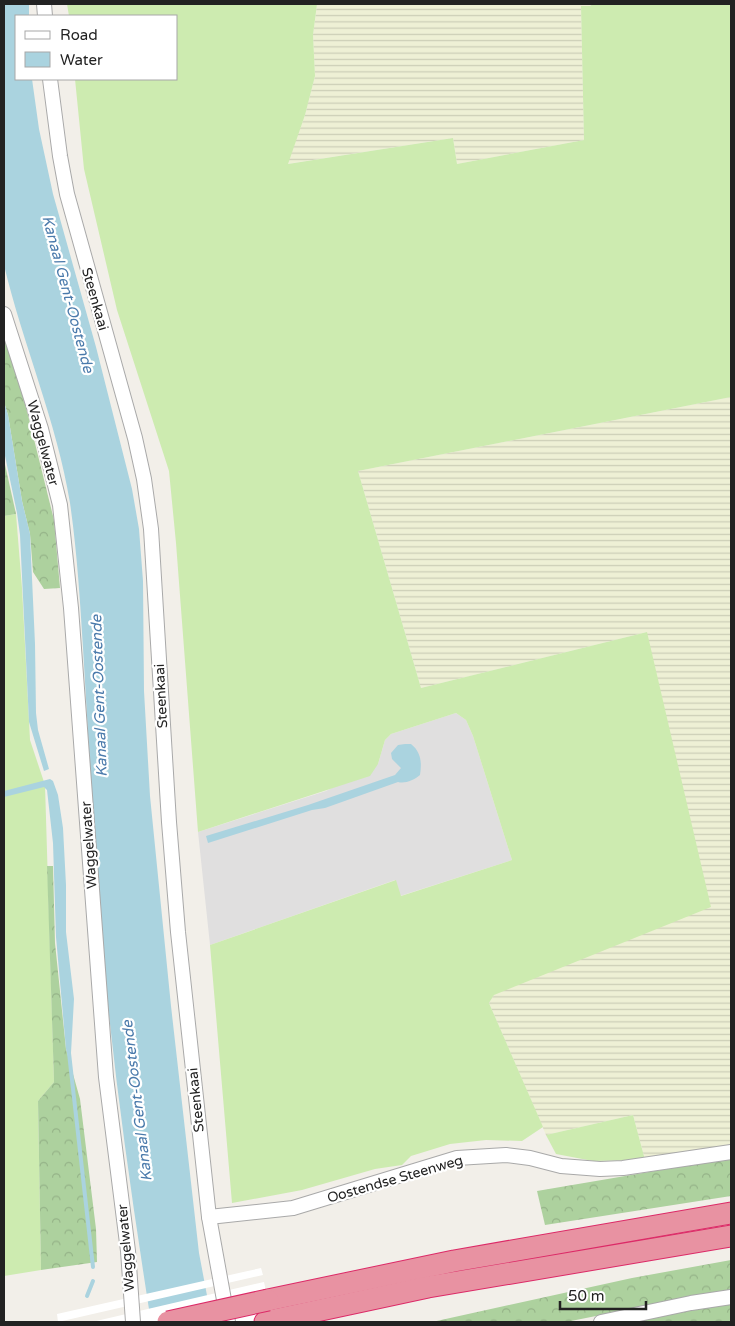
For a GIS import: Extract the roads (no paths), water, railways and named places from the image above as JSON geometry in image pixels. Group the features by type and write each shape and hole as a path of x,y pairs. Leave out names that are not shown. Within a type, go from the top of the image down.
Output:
{"highway":[{"path":"168,1322 454,1261 731,1213"},
{"path":"269,1321 428,1287 731,1236"}],"street":[{"name":"Steenkaai","path":"50,80 67,194 135,438 144,479 150,521 178,932 209,1217 228,1322"},
{"name":"Waggelwater","path":"4,314 41,428 60,505 71,608 106,1077 128,1251 134,1322"},
{"name":"Oostendse Steenweg","path":"209,1217 294,1208 457,1158 506,1155 530,1158 561,1166 600,1169 622,1168 731,1152"},
{"path":"601,1322 691,1303 731,1297"}],"water":[{"name":"Kanaal Gent-Oostende","path":"4,4 29,4 29,15 15,15 15,80 32,80 39,129 53,194 96,347 132,489 139,529 143,581 144,691 150,796 171,1006 199,1253 212,1322 151,1322 126,1157 106,990 75,539 70,503 57,443 4,265"},
{"path":"4,402 30,534 36,713 38,730 49,769 44,771 29,722 20,535 4,451"},
{"path":"411,744 417,750 420,758 420,775 412,780 398,782 325,808 312,810 208,843 206,836 308,805 395,775 401,768 392,759 391,753 398,745"},
{"path":"50,779 53,781 58,795 63,828 66,932 74,999 71,1053 67,1053 66,1049 56,937 53,843 47,790 44,787 4,797 4,791"}],"waterway":[{"path":"69,1053 93,1267"},
{"path":"87,1296 93,1281"}]}
